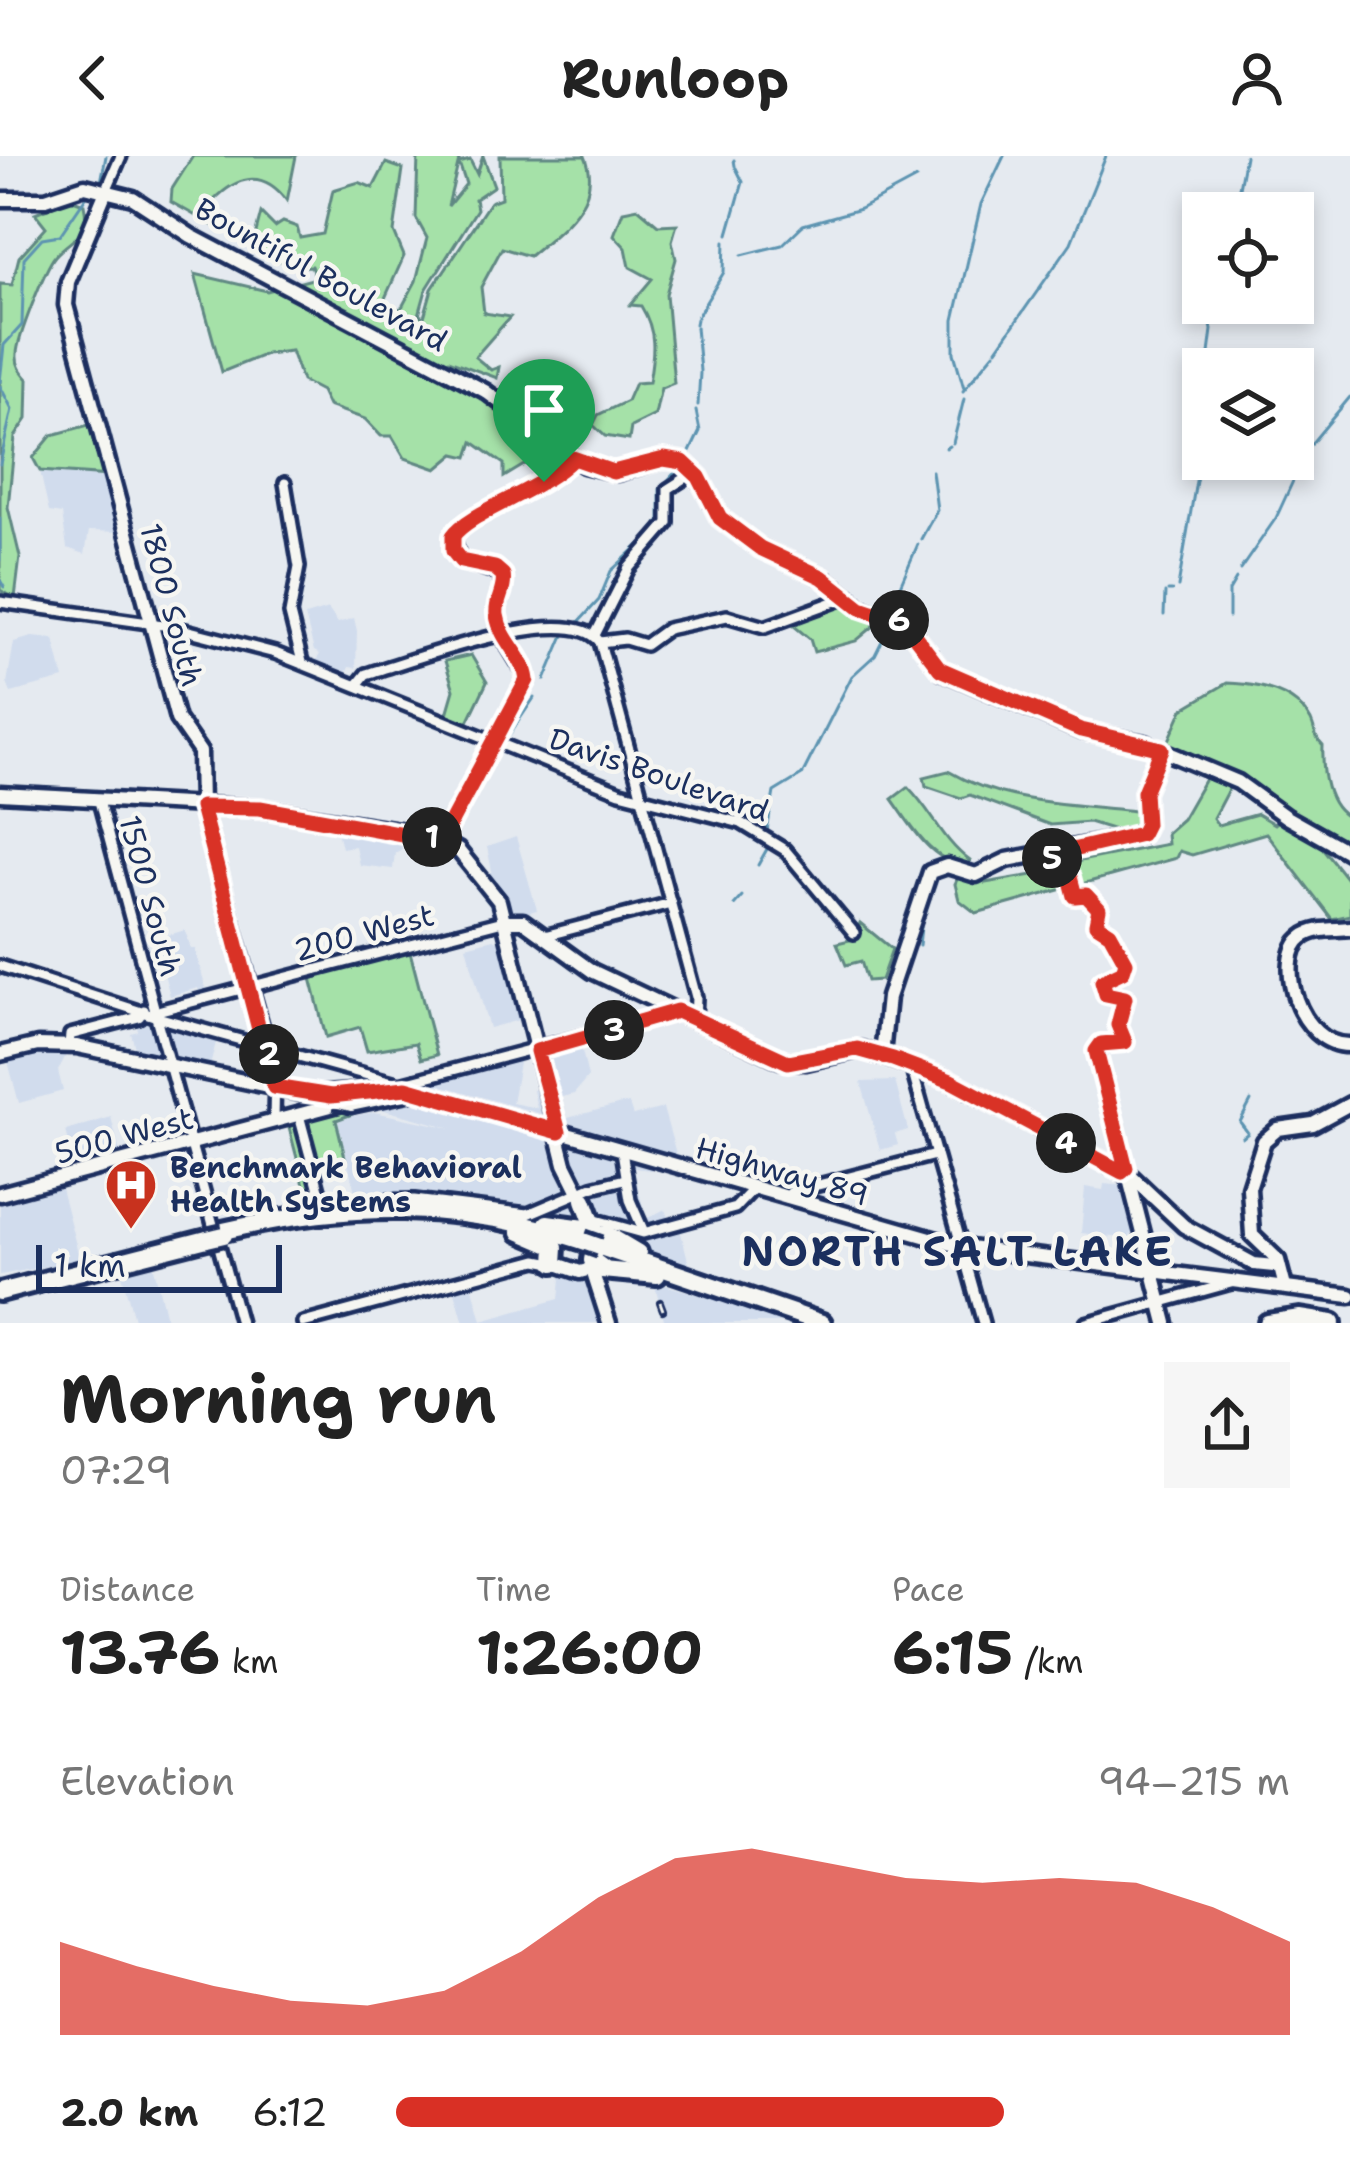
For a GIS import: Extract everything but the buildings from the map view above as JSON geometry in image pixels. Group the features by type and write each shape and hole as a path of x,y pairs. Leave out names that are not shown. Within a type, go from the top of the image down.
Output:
{"highway":[{"path":"582,1194 593,1242"},
{"path":"0,1289 215,1235 356,1212 419,1212 483,1217 593,1242 822,1323"},
{"path":"483,1217 553,1245 549,1262"},
{"path":"593,1242 681,1281 801,1323"},
{"path":"1268,1323 1302,1318 1332,1323"}],"main road":[{"path":"0,199 46,200 82,186 106,191"},
{"name":"1800 South","path":"106,191 66,292 178,721 195,741 203,766 201,807"},
{"name":"Bountiful Boulevard","path":"106,191 139,201 191,236 480,388 573,458 613,472 671,458 695,472"},
{"path":"695,472 720,518 754,545 908,625 940,669 1073,728 1162,749 1247,787 1286,818 1350,853"},
{"path":"885,1054 888,994 930,872 947,866 976,875 1005,861 1141,834 1146,824 1144,792 1162,749"},
{"path":"0,794 260,808 441,841 464,855 490,886 503,922 566,1167 582,1194"},
{"path":"503,922 521,920 590,969 788,1062 857,1049 885,1054 959,1085 1125,1172 1180,1223 1277,1268"},
{"path":"1350,928 1306,934 1294,947 1290,962 1310,1029 1325,1043 1350,1045"},
{"name":"200 West","path":"0,1054 69,1040 351,1105 415,1091"},
{"path":"312,1096 391,1088 415,1091"},
{"name":"500 West","path":"0,1194 388,1091 415,1091"},
{"name":"Highway 89","path":"415,1091 962,1247 1234,1281 1277,1268 1350,1296"},
{"path":"1277,1268 1253,1238 1249,1194 1262,1143 1278,1129 1313,1124 1350,1104"},
{"path":"1125,1172 1166,1323"},
{"path":"549,1262 593,1242 609,1323"}],"street":[{"path":"106,191 121,156"},
{"path":"441,841 466,784 496,742 527,680 524,666 502,636 496,607 503,575 495,568 461,561 453,551 453,536 465,522 541,485 573,458"},
{"path":"695,472 668,489 668,523 627,571 598,638 698,1006 695,1020"},
{"path":"285,483 299,567 290,611 302,662"},
{"path":"358,684 366,674 542,625 647,644 667,629 727,616 763,627 847,597"},
{"name":"Davis Boulevard","path":"0,602 152,625 302,662 643,799 735,821 775,841 854,933"},
{"name":"1500 South","path":"99,801 240,1323"},
{"name":"1800 South","path":"201,807 272,1064 274,1087 267,1122"},
{"path":"1051,855 1058,871 1070,877 1081,896 1099,909 1096,924 1110,933 1126,965 1102,981 1106,994 1125,998 1118,1025 1125,1042 1098,1046 1125,1172"},
{"path":"544,936 671,903"},
{"name":"200 West","path":"69,1040 503,922"},
{"path":"0,966 391,1083 419,1083 677,1011"},
{"path":"911,1066 983,1323"},
{"path":"294,1116 322,1199 428,1201 528,1214 625,1180"},
{"path":"622,1151 625,1180 644,1232"},
{"path":"787,1198 791,1192 935,1155"},
{"path":"593,1242 738,1207 754,1188"},
{"path":"303,1323 549,1262"},
{"path":"1086,1323 1234,1281"}],"shaded area":[{"path":"40,471 110,476 125,532 89,531 85,554 67,548 62,514 49,512"},
{"path":"328,609 338,623 354,618 356,668 349,667 345,676 315,663 320,654 314,651 305,616"},
{"path":"32,637 54,639 64,679 11,693 7,683 14,642"},
{"path":"335,822 398,833 402,849 395,853 393,869 359,865 355,846 341,848"},
{"path":"516,837 537,910 505,918 485,877 492,871 487,847"},
{"path":"185,930 208,997 201,999 198,988 170,996 155,939"},
{"path":"493,939 506,944 526,1018 489,1028 466,946"},
{"path":"146,1013 160,1022 218,1034 209,1070 137,1056 131,1033 138,1031 135,1020"},
{"path":"580,1042 588,1077 574,1094 553,1099 540,1053"},
{"path":"51,1046 54,1055 66,1055 58,1071 63,1091 19,1103 6,1054"},
{"path":"520,1057 512,1103 537,1108 533,1090 544,1087 560,1120 621,1104 629,1104 633,1116 663,1108 679,1164 655,1158 651,1170 633,1168 646,1219 665,1209 671,1227 679,1225 691,1272 650,1256 618,1235 621,1227 596,1215 534,1218 525,1212 356,1196 338,1122 342,1118 374,1112 452,1128 373,1107 415,1085"},
{"path":"895,1081 908,1130 895,1134 898,1145 880,1150 861,1082"},
{"path":"111,1117 121,1157 103,1163 99,1151 101,1163 77,1171 66,1131"},
{"path":"59,1181 80,1260 0,1275 0,1197"},
{"path":"1104,1184 1128,1186 1137,1220 1129,1239 1081,1233 1085,1187 1103,1190"},
{"path":"152,1259 166,1319 135,1323 120,1267"},
{"path":"562,1268 588,1273 607,1323 464,1323 453,1285 471,1281 482,1321 559,1299"},
{"path":"654,1282 715,1299 787,1323 665,1323"}],"green space":[{"path":"193,156 296,156 287,201 268,183 240,182 214,200 219,229 171,202 172,189"},
{"path":"418,156 460,156 448,206 466,184 459,163 470,160 477,174 483,156 494,186 475,199 477,209 426,290 419,315 424,317 432,289 490,202 501,198 500,156 585,156 588,187 575,213 529,256 502,248 481,287 484,313 510,317 475,357 491,370 499,367 497,378 449,360 438,364 518,415 510,432 534,459 504,477 504,464 473,442 468,457 455,454 437,469 405,458 392,436 381,436 365,419 328,406 321,391 302,381 291,351 266,354 222,372 195,274 267,291 316,278 311,266 280,261 253,244 261,213 275,227 283,222 297,227 300,238 323,234 333,190 359,182 373,188 386,163 403,169 394,232 404,256 382,305 401,309 416,281 427,238 416,218"},
{"path":"70,199 84,204 83,230 50,263 17,354 28,379 27,419 15,437 8,507 20,557 15,598 0,590 0,284 12,285 19,257 46,227 35,213"},
{"path":"638,208 658,225 677,224 672,241 676,259 666,294 674,383 661,388 655,415 631,427 629,440 605,436 593,425 598,415 627,401 635,383 649,382 650,325 641,306 630,305 652,279 630,267 626,248 614,235 623,211"},
{"path":"96,423 110,476 40,471 33,458 52,435"},
{"path":"847,600 871,614 874,626 856,641 814,652 810,639 788,621"},
{"path":"471,655 487,682 465,728 445,721 454,690 445,661"},
{"path":"1227,683 1274,691 1304,711 1323,746 1331,797 1350,818 1350,847 1166,747 1183,709"},
{"path":"948,771 1018,797 1143,812 1144,826 1120,839 1118,831 1089,822 1050,825 970,795 961,798 926,786 924,777"},
{"path":"1209,772 1232,782 1213,818 1218,825 1257,814 1274,824 1282,817 1327,843 1324,850 1350,883 1350,915 1332,919 1266,833 1192,855 1179,851 1176,858 976,913 959,900 955,884 960,873 980,875 985,883 1039,874 1054,880 1080,861 1167,844 1166,833 1182,819"},
{"path":"908,787 970,861 969,866 933,851 916,832 892,799"},
{"path":"860,923 892,949 881,980 867,981 861,961 846,965 837,943 854,939"},
{"path":"409,948 437,1055 421,1059 416,1043 367,1051 360,1027 326,1037 310,974"},
{"path":"374,1106 336,1120 346,1161 337,1163 335,1157 310,1164 320,1199 309,1204 287,1120 334,1107"}],"waterway":[{"path":"101,182 106,156"},
{"path":"964,388 954,353 954,320 981,204 1004,156"},
{"path":"997,349 1071,243 1106,156"},
{"path":"1238,192 1245,156"},
{"path":"734,160 735,166"},
{"path":"728,234 743,182 736,168"},
{"path":"742,255 782,245 803,225 860,209 916,179"},
{"path":"0,382 4,345 22,325 24,258 42,238 60,235 90,191"},
{"path":"697,317 724,272 725,241"},
{"path":"695,324 696,319"},
{"path":"1210,348 1211,324"},
{"path":"696,327 700,371"},
{"path":"963,391 995,352"},
{"path":"698,405 700,373"},
{"path":"0,386 12,409 0,464"},
{"path":"1314,440 1350,397"},
{"path":"953,443 964,399"},
{"path":"689,454 700,431 696,411"},
{"path":"577,624 599,600 611,571 653,532 660,519 660,489 680,467"},
{"path":"921,539 937,510 932,471"},
{"path":"1178,587 1196,480"},
{"path":"1240,570 1276,518 1293,480"},
{"path":"0,518 0,560"},
{"path":"889,611 918,544"},
{"path":"1229,617 1229,591 1236,579"},
{"path":"0,580 4,587"},
{"path":"1164,615 1165,593"},
{"path":"767,831 774,792 802,775 852,676 875,655 887,631"},
{"path":"545,680 565,633"},
{"path":"505,741 534,698"},
{"path":"482,771 500,749"},
{"path":"758,865 767,849"},
{"path":"734,905 742,896"},
{"path":"919,945 921,927"},
{"path":"1242,1138 1248,1133 1240,1122 1251,1101"}],"railway":[{"path":"660,1302 663,1310"}],"place":[{"name":"Benchmark Behavioral Health Systems","path":"131,1231"}],"district":[{"name":"NORTH SALT LAKE","path":"958,1251"}],"route":[{"path":"573,458 596,470 613,472 664,459 683,462 699,477 709,505 720,518 760,548 833,584 861,608 905,623 940,669 1081,730 1162,749 1144,792 1146,824 1141,834 1051,855 1058,871 1070,877 1075,896 1086,895 1089,904 1099,909 1096,924 1110,933 1126,962 1123,971 1102,981 1106,994 1125,998 1118,1025 1125,1042 1101,1044 1096,1051 1126,1168 1122,1172 951,1081 893,1059 857,1049 788,1062 677,1011 537,1051 559,1132 406,1088 312,1096 274,1087 272,1064 201,807 260,808 400,829 441,841 459,797 497,740 527,680 524,666 505,642 497,615 503,575 495,568 461,561 453,551 453,537 465,522 544,482 573,458"}]}
